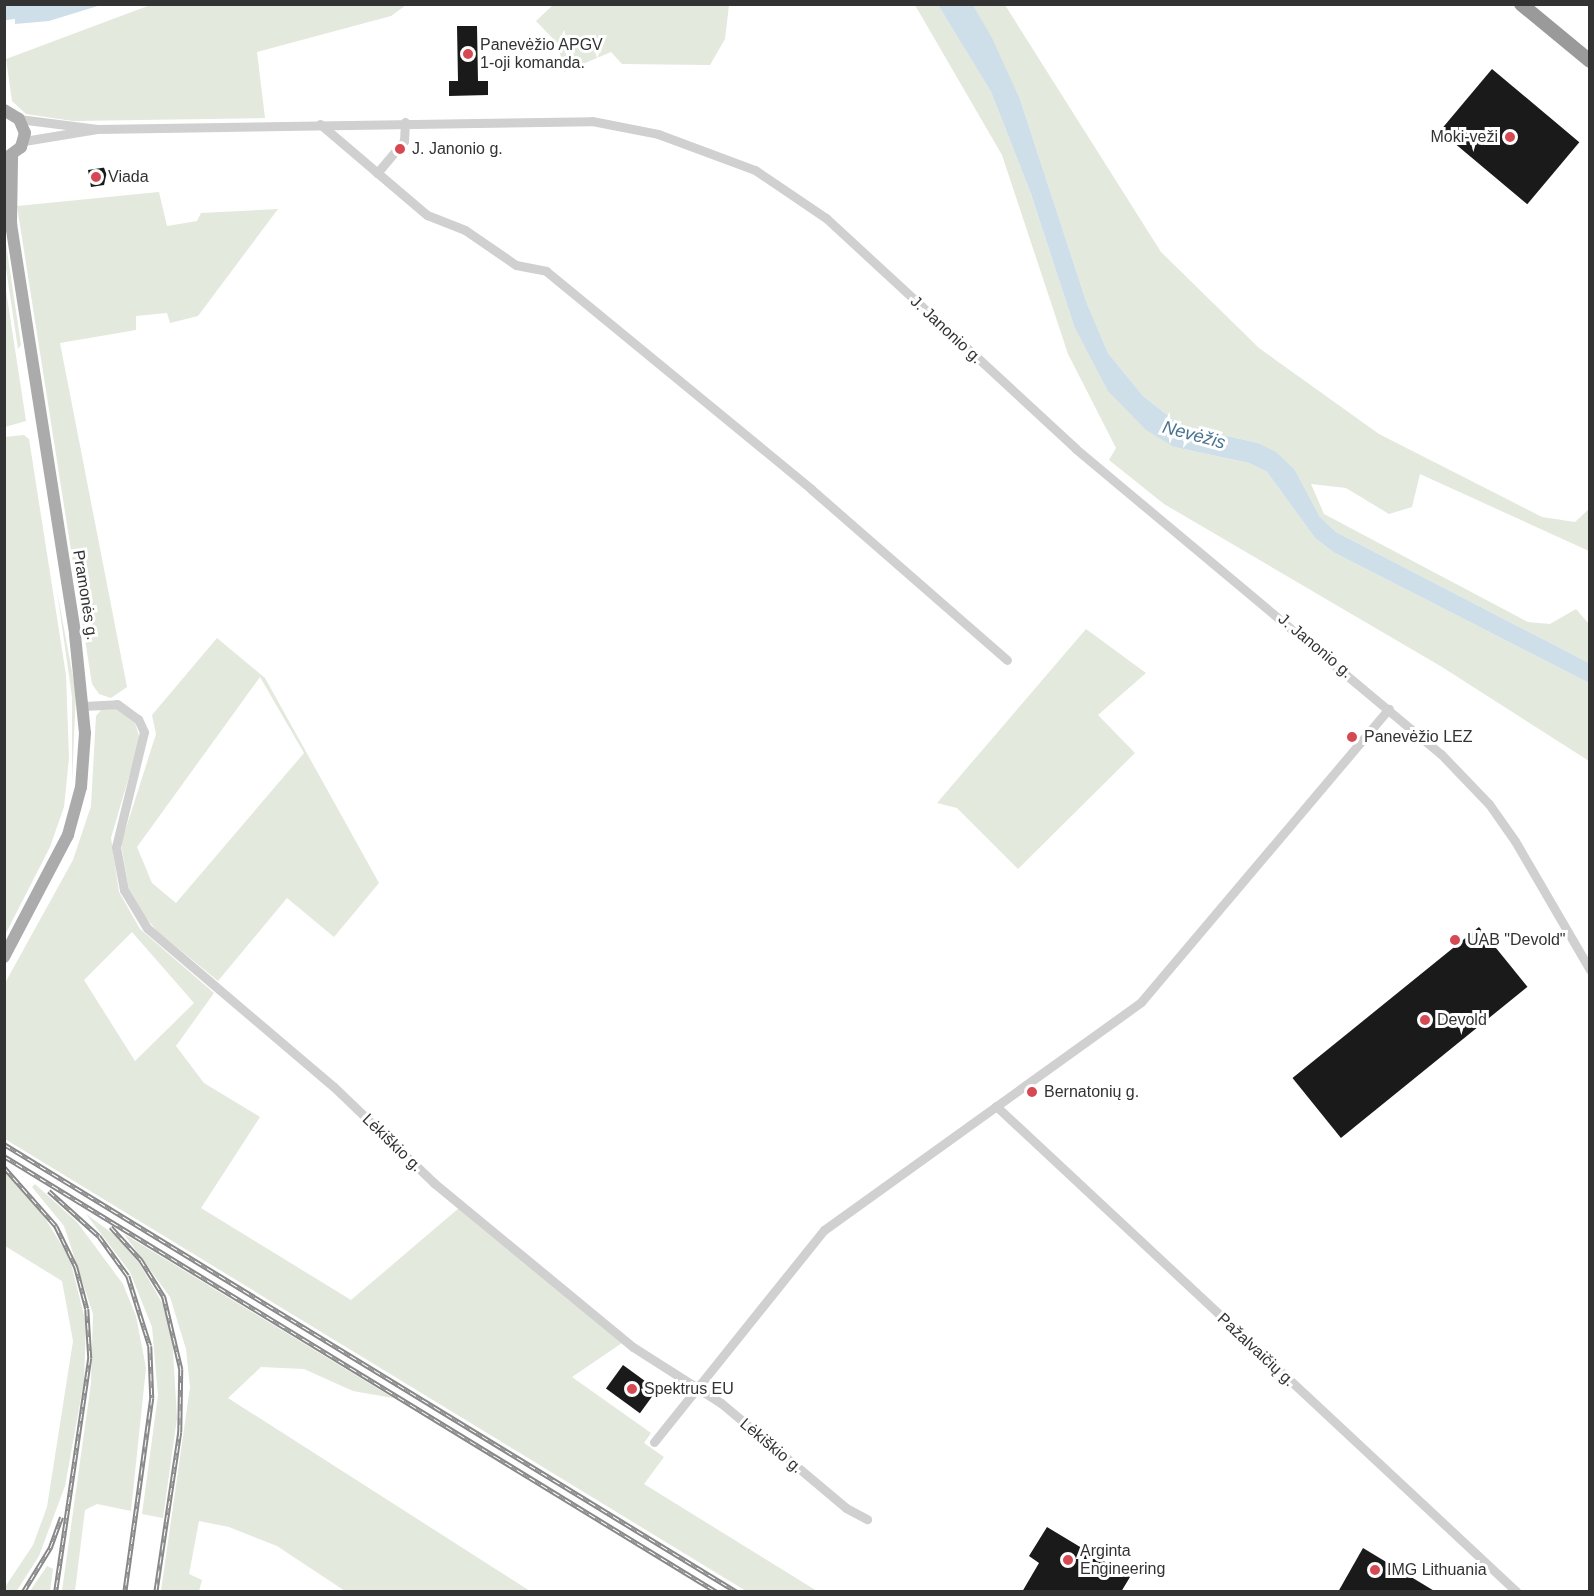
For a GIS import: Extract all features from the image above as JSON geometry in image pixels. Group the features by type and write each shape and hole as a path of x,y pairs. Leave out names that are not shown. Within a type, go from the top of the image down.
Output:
{"highway":[{"path":"1521,4 1590,61"}],"main road":[{"path":"4,100 24,141 8,158"},
{"name":"Pramonės g.","path":"4,957 51,876 72,822 84,766 84,706 11,224 8,158"},
{"name":"Pramonės g.","path":"4,210 11,224"}],"street":[{"name":"J. Janonio g.","path":"11,114 97,129"},
{"name":"J. Janonio g.","path":"24,141 97,129 405,122 592,121 690,144 771,179 826,218 1076,449 1389,709 1489,804 1588,965"},
{"path":"376,173 404,141 405,122"},
{"path":"320,124 427,215 465,230 516,265 546,271 828,503 1007,660"},
{"name":"Lėkiškio g.","path":"84,706 117,704 138,719 144,732 116,847 120,876 137,916 334,1087 435,1183 633,1347 697,1386 846,1508 867,1519"},
{"path":"654,1442 824,1230 1141,1002 1389,709"},
{"name":"Pažalvaičių g.","path":"996,1106 1518,1592"}],"shaded area":[{"path":"153,4 406,5 391,16 257,52 265,118 73,121 26,114 12,101 6,59"},
{"path":"553,5 729,5 725,39 710,65 622,64 611,52 564,72 558,44 536,21"},
{"path":"915,5 938,5 991,92 1031,194 1074,326 1174,447 1249,463 1267,472 1315,538 1333,552 1589,683 1589,761 1442,667 1164,504 1109,460 1116,448 1068,354 1002,155"},
{"path":"973,5 1005,5 1161,252 1259,348 1379,434 1542,517 1575,522 1589,509 1589,551 1420,474 1412,507 1389,514 1346,488 1311,484 1324,514 1528,622 1550,624 1576,609 1589,624 1589,663 1336,532 1320,517 1295,470 1258,443 1180,425 1143,396 1108,353 1086,301 1020,99"},
{"path":"159,192 167,226 197,221 201,213 278,209 198,316 170,323 167,313 136,316 136,330 60,343 127,687 111,698 99,694 92,684 17,206"},
{"path":"5,237 21,345 18,349 5,262"},
{"path":"5,284 26,421 4,427"},
{"path":"24,435 29,439 66,675 69,758 64,807 50,847 5,935 4,437"},
{"path":"57,591 76,693 72,783 72,697"},
{"path":"1086,629 1146,673 1098,715 1135,753 1018,869 957,808 937,803"},
{"path":"217,638 265,678 379,883 334,937 287,898 218,981 157,931 142,913 129,890 121,844 156,734 152,715","holes":["260,677 304,753 176,903 152,883 137,847"]},
{"path":"117,709 134,720 140,739 111,838 119,892 140,929 214,993 176,1046 204,1083 260,1117 201,1208 351,1300 459,1208 622,1343 572,1377 651,1433 644,1443 664,1457 644,1484 817,1591 746,1591 5,1139 5,983 73,860 91,806 96,716 101,710","holes":["132,932 194,1003 135,1061 84,980"]},
{"path":"5,1171 37,1205 70,1259 86,1324 84,1381 65,1486 39,1556 16,1592 5,1591 5,1587 33,1545 47,1507 73,1341 62,1281 5,1246"},
{"path":"35,1184 77,1222 123,1284 136,1316 146,1368 131,1511 97,1504 85,1510 75,1591 62,1591 91,1383 93,1314 64,1226 32,1187"},
{"path":"86,1214 116,1236 139,1263 164,1306 172,1335 177,1418 163,1518 142,1514 158,1395 152,1327 130,1272"},
{"path":"124,1234 393,1398 353,1391 304,1369 261,1367 228,1398 530,1591 345,1591 277,1546 229,1527 199,1521 189,1574 202,1580 199,1591 161,1591 190,1387 186,1349 170,1297"},
{"path":"47,1566 53,1569 50,1591 30,1591"}],"water":[{"path":"5,4 101,5 49,21 15,24 15,19 6,20"},
{"name":"Nevėžis","path":"938,5 973,5 992,38 1020,99 1086,301 1108,353 1143,396 1180,425 1258,443 1276,452 1295,470 1320,517 1336,532 1589,663 1589,683 1333,552 1315,538 1267,472 1249,463 1174,447 1146,430 1108,391 1074,326 1031,194 991,92"}],"building":[{"name":"Panevėžio APGV 1-oji komanda.","path":"457,26 477,26 478,81 488,81 488,95 449,96 449,81 458,81"},
{"name":"Moki-veži","path":"1492,69 1579,142 1527,204 1440,131"},
{"name":"Viada","path":"108,167 104,185 91,187 88,170"},
{"name":"Devold","path":"1479,927 1527,987 1341,1138 1292,1078"},
{"name":"Spektrus EU","path":"623,1365 657,1390 640,1413 606,1388"},
{"name":"Arginta Engineering","path":"1047,1527 1130,1577 1121,1592 1022,1592 1039,1563 1029,1556"},
{"name":"IMG Lithuania","path":"1363,1548 1436,1592 1338,1592"}],"railway":[{"path":"4,1144 737,1592"},
{"path":"4,1156 717,1592"},
{"path":"4,1167 56,1226 76,1267 87,1309 90,1358 56,1592"},
{"path":"49,1191 99,1236 128,1276 150,1346 152,1398 125,1592"},
{"path":"111,1227 141,1260 164,1297 181,1369 180,1432 156,1592"},
{"path":"23,1592 50,1548 61,1517"}],"place":[{"name":"Panevėžio APGV 1-oji komanda.","path":"468,54"},
{"name":"Moki-veži","path":"1510,137"},
{"name":"J. Janonio g.","path":"400,149"},
{"name":"Viada","path":"96,177"},
{"name":"Panevėžio LEZ","path":"1352,737"},
{"name":"UAB \"Devold\"","path":"1455,940"},
{"name":"Devold","path":"1425,1020"},
{"name":"Bernatonių g.","path":"1032,1092"},
{"name":"Spektrus EU","path":"632,1389"},
{"name":"Arginta Engineering","path":"1068,1560"},
{"name":"IMG Lithuania","path":"1375,1570"}]}
